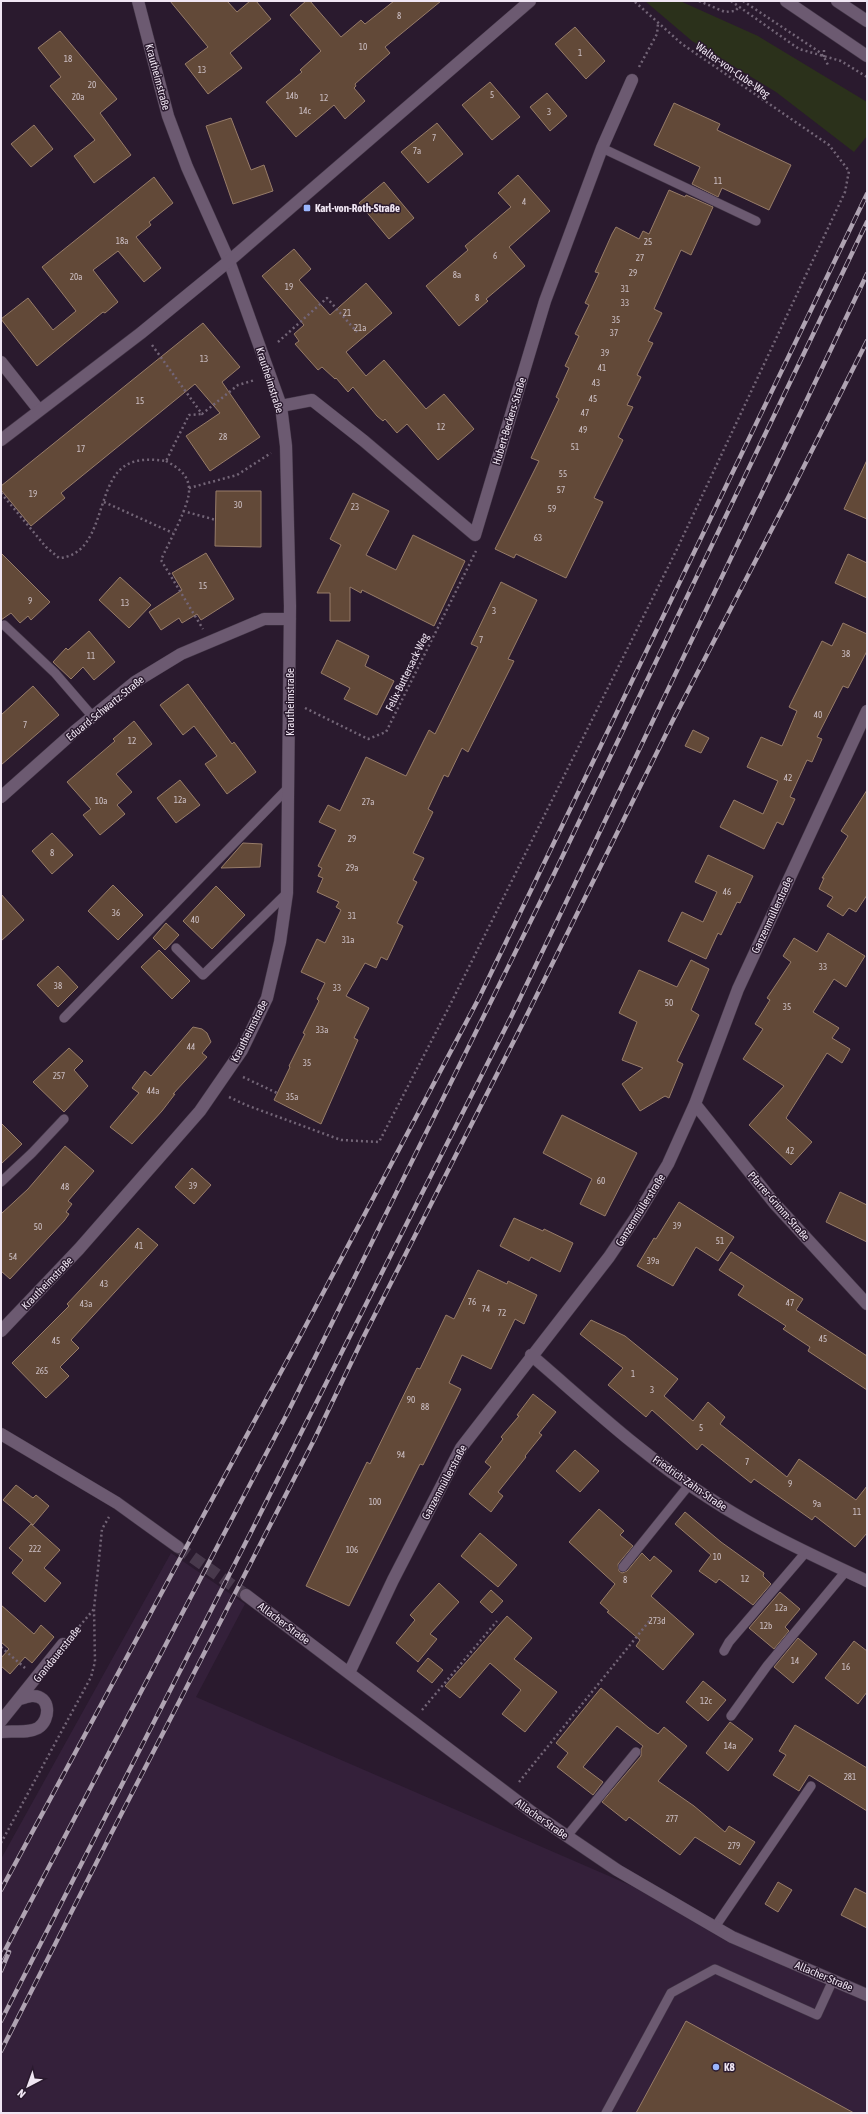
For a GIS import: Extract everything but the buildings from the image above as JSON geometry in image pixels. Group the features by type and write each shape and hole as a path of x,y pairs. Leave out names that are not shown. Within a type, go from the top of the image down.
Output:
{"street":[{"name":"Krautheimstraße","path":"1,1331 79,1249 200,1111 242,1050 267,998 280,942 288,893 290,619 286,446 281,406 229,261 187,167 168,116 138,1"},
{"path":"1,440 141,333 229,261 530,1"},
{"path":"786,1 867,56"},
{"path":"837,1 867,21"},
{"name":"Hubert-Beckers-Straße","path":"475,535 545,300 602,148 632,80"},
{"path":"1,362 39,410"},
{"path":"281,406 312,400 364,441 475,535"},
{"name":"Eduard-Schwartz-Straße","path":"1,797 135,682 181,654 264,618 290,619"},
{"name":"Ganzenmüllerstraße","path":"349,1673 393,1580 460,1448 531,1355 609,1257 638,1214 668,1164 695,1104 738,989 867,710"},
{"name":"Pfarrer-Grimm-Straße","path":"695,1104 775,1204 867,1304"},
{"name":"Friedrich-Zahn-Straße","path":"531,1355 636,1445 705,1496 772,1536 867,1581"},
{"path":"1,1434 117,1503 178,1547"},
{"name":"Allacher Straße","path":"246,1595 533,1813 617,1870 732,1937 867,1995"},
{"name":"Grandauerstraße","path":"1,1721 63,1644"},
{"name":"Grandauerstraße","path":"1,1732 29,1731 44,1723 48,1714 46,1705 42,1698 32,1696 20,1699"}],"lane":[{"path":"602,148 756,222"},
{"path":"4,625 55,673 93,717"},
{"path":"64,1018 289,787"},
{"path":"176,948 203,975 288,893"},
{"path":"1,1182 64,1120"},
{"path":"623,1567 689,1484"},
{"path":"724,1652 729,1642 806,1552"},
{"path":"731,1716 767,1666 846,1571"},
{"path":"567,1836 636,1752"},
{"path":"715,1927 810,1786"},
{"path":"606,2113 671,1993 715,1969 818,2015 833,1980"}],"path":[{"name":"Walter-von-Cube-Weg","path":"215,1090 246,1105 341,1140 379,1142 449,1007 678,547 845,192 849,170 829,145 682,44 634,1"},
{"path":"699,1 726,12 735,11 740,7"},
{"path":"731,1 799,49 841,61 867,78"},
{"path":"743,1 824,57"},
{"path":"632,80 657,34 658,24"},
{"path":"824,46 824,57 829,67"},
{"path":"278,342 328,298 357,332"},
{"path":"141,333 202,414"},
{"path":"166,461 189,415 202,414 238,385 259,379"},
{"path":"189,488 237,475 277,449"},
{"path":"1,493 46,547 59,558 70,558 89,539 113,479 121,468 130,463 141,460 166,461 176,466 185,476 189,488 183,511 162,560 210,641"},
{"path":"104,502 173,533"},
{"path":"183,511 216,520"},
{"name":"Felix-Buttersack-Weg","path":"303,708 368,739 386,732 477,550 475,535"},
{"path":"240,1075 277,1093"},
{"path":"1,1843 91,1677 95,1662 94,1609 102,1529 117,1503"},
{"name":"Grandauerstraße","path":"63,1644 94,1609"},
{"path":"509,1795 651,1619"},
{"path":"413,1721 497,1621"},
{"path":"1,1647 27,1671"}],"shaded area":[{"path":"171,1553 245,1604 196,1697 867,1988 867,2113 1,2113 1,1859"}],"green space":[{"path":"645,1 680,1 758,36 867,102 867,136 854,152 776,92 692,41"}],"tunnel":[{"path":"178,1547 246,1595"}],"railway":[{"path":"1,1890 295,1346 479,998 867,194"},
{"path":"1,1958 287,1414 554,874 867,222"},
{"path":"1,2021 248,1538 512,1015 867,274"},
{"path":"1,2051 314,1440 364,1336 523,1023 672,722 788,498 867,341"},
{"path":"1,1971 9,1952"}],"place":[{"name":"Karl-von-Roth-Straße","path":"307,208"},
{"name":"K8","path":"716,2067"}]}
